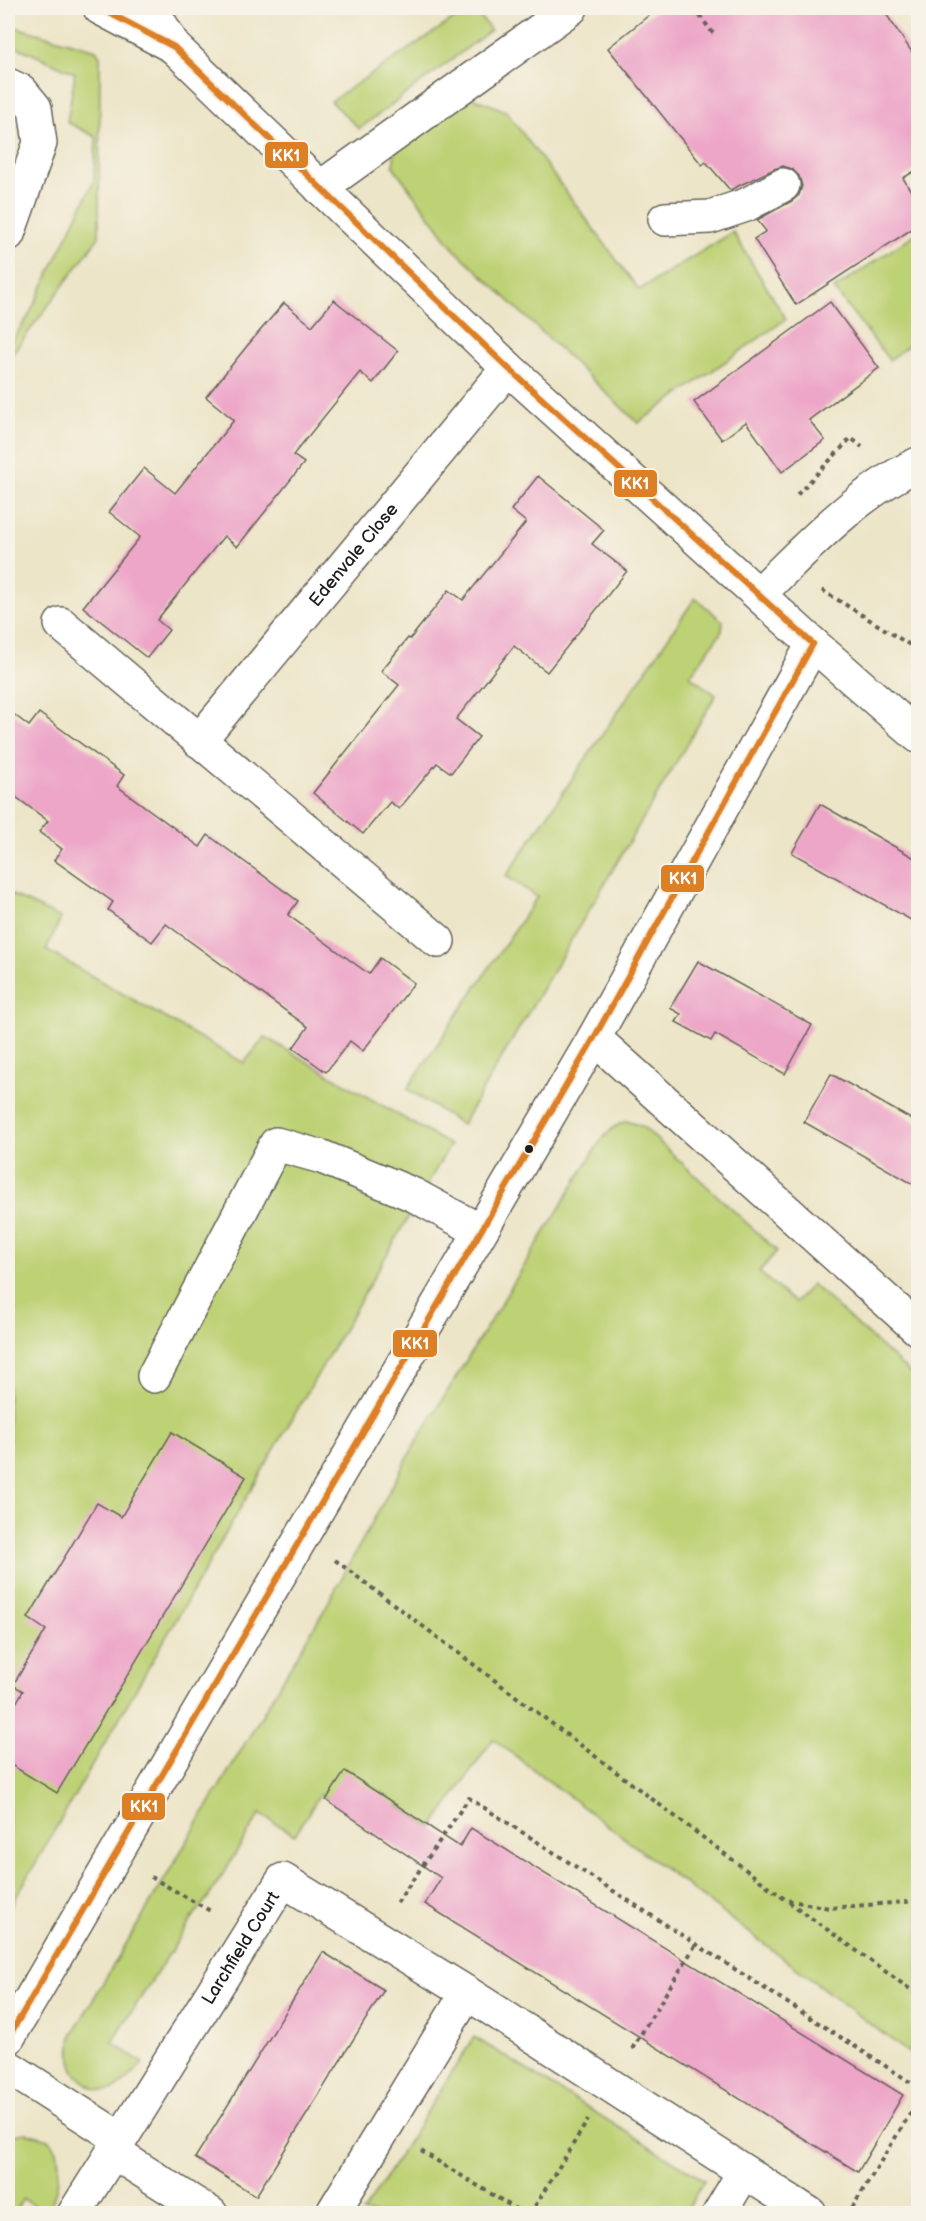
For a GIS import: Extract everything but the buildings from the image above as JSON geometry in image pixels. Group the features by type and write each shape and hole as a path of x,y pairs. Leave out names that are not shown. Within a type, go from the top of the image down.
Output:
{"street":[{"path":"100,8 174,47"},
{"path":"151,8 174,47 508,368 813,645 918,736"},
{"path":"320,188 571,8"},
{"path":"8,85 21,92 35,108 40,143 8,234"},
{"path":"665,219 710,217 746,205 783,185"},
{"name":"Edenvale Close","path":"199,741 508,368"},
{"path":"759,594 832,524 898,474 918,464"},
{"path":"61,624 438,941"},
{"path":"8,2038 594,1038 813,645"},
{"path":"594,1038 918,1329"},
{"path":"154,1377 276,1144 322,1157 414,1195 480,1232"},
{"name":"Larchfield Court","path":"74,2214 283,1880 467,1993 810,2214"},
{"path":"332,2214 467,1993"},
{"path":"8,2067 212,2214"},
{"path":"719,2214 744,2172"}],"path":[{"path":"694,8 715,36"},
{"path":"786,568 918,650"},
{"path":"302,1535 786,1900 918,1995"},
{"path":"374,1936 469,1798 918,2087"},
{"path":"115,1855 249,1934"},
{"path":"786,1900 829,1908 918,1901"},
{"path":"530,2214 696,1944"},
{"path":"849,2214 918,2101"},
{"path":"384,2128 524,2214"}],"green space":[{"path":"473,8 491,30 359,129 331,101"},
{"path":"8,25 96,50 100,56 99,237 8,360 8,346 28,317 94,181 96,137 67,122 75,73 8,43"},
{"path":"466,95 506,111 639,290 733,232 786,319 638,423 453,248 393,166 395,151"},
{"path":"918,232 918,338 889,360 834,289"},
{"path":"695,598 723,621 722,631 690,676 716,695 462,1125 407,1089 537,897 506,876"},
{"path":"8,893 61,918 46,950 244,1063 265,1037 450,1145 8,1911"},
{"path":"626,1121 642,1126 777,1251 759,1272 795,1303 812,1284 918,1380 918,2060 493,1739 432,1828 398,1806 379,1835 320,1794 295,1835 260,1814 208,1898 197,1911 112,2042 143,2063 120,2086 111,2090 99,2090 88,2084 75,2072 73,2067 72,2035 323,1612 414,1446 601,1140 614,1127"},
{"path":"474,2037 704,2180 685,2213 363,2213"},
{"path":"26,2133 49,2139 57,2151 59,2166 57,2183 47,2213 23,2199 14,2213 8,2213 8,2136"}],"transit line":[{"name":"KK1","path":"100,8 174,47 508,368 813,644"},
{"name":"KK1","path":"8,2038 594,1038 813,644"}]}
